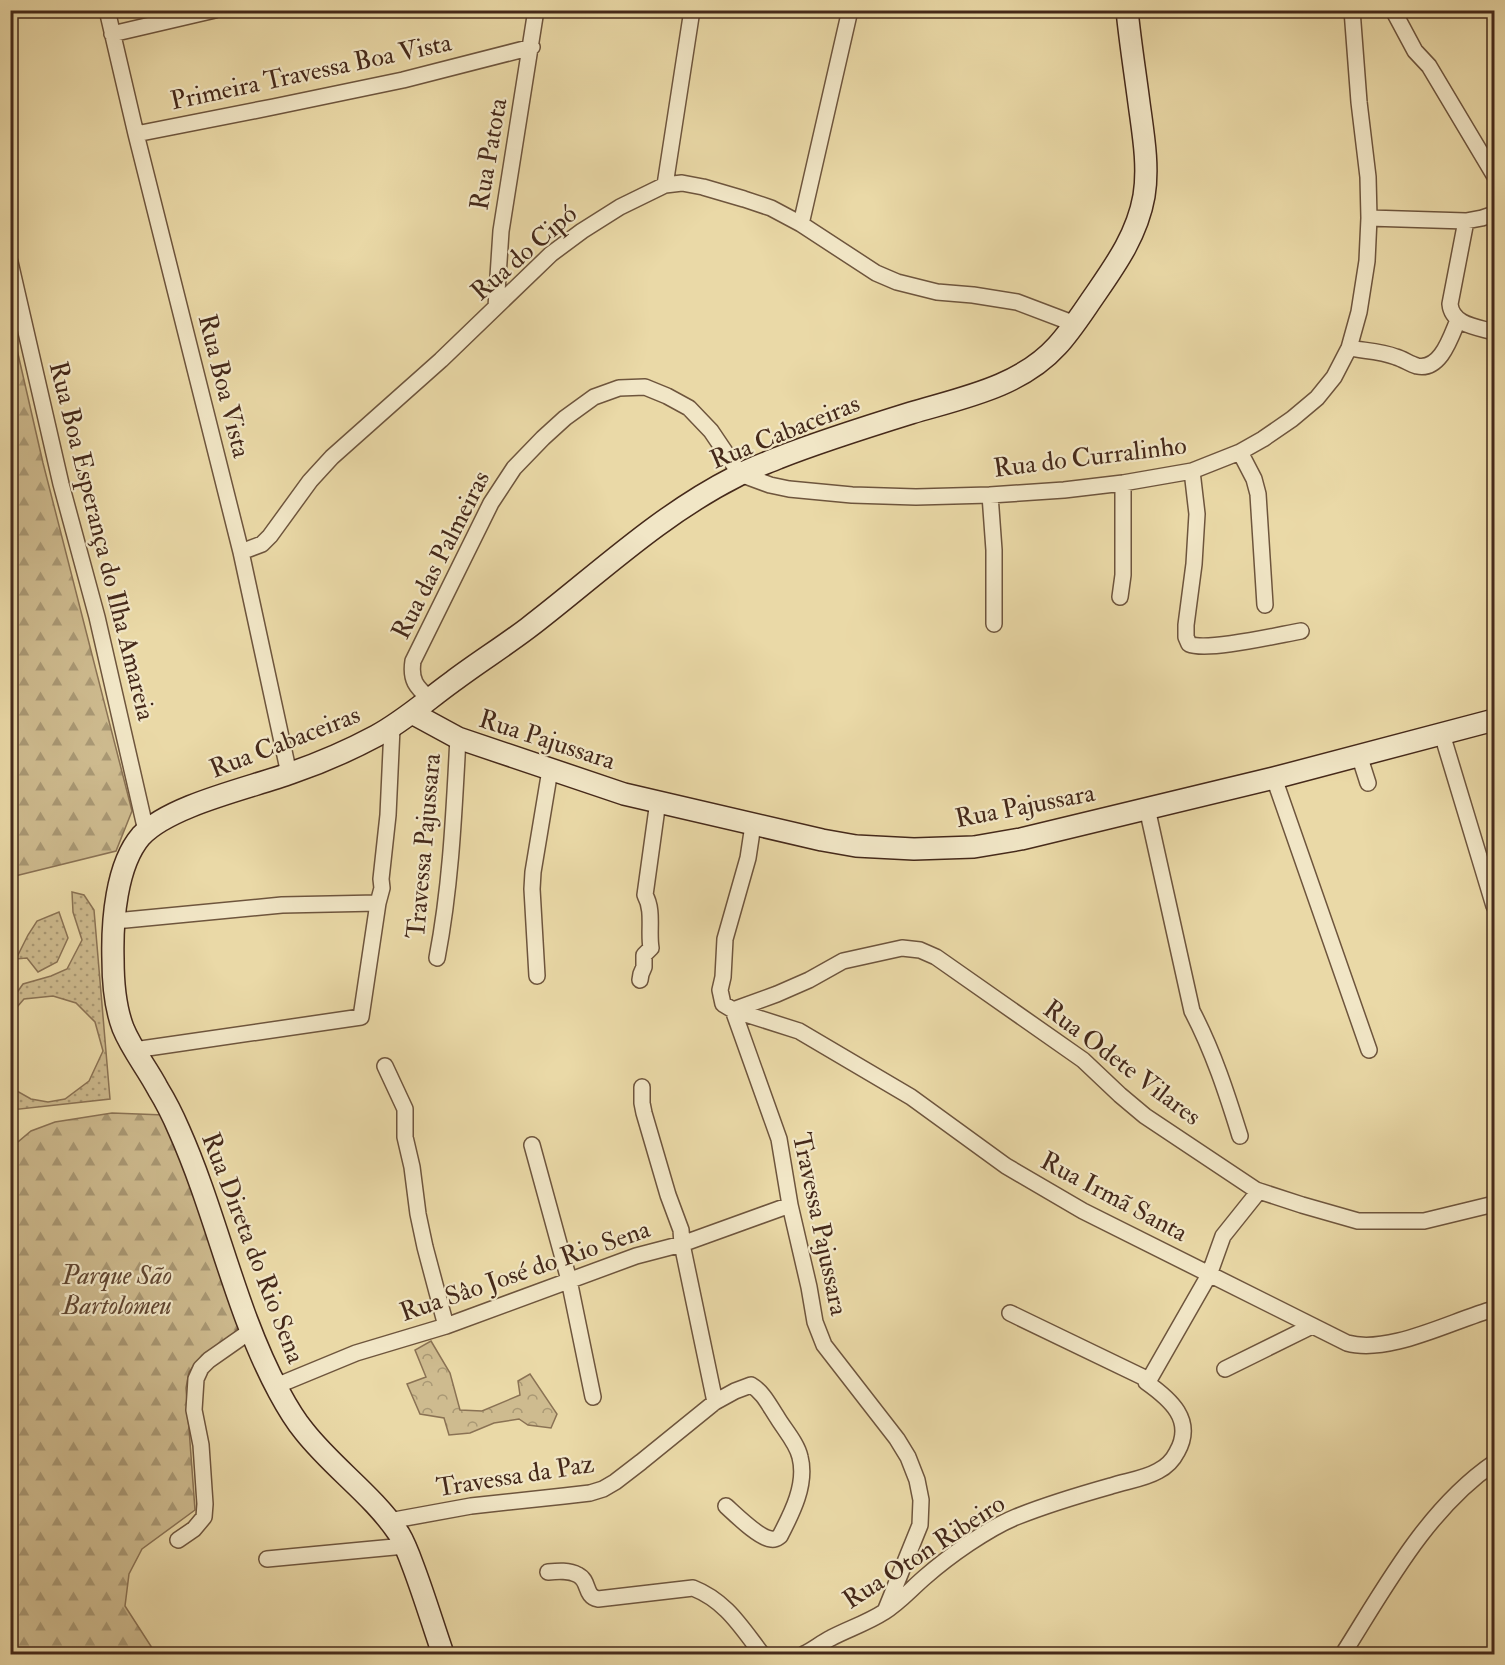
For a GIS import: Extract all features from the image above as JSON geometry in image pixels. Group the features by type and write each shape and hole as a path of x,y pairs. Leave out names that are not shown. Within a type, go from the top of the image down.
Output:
{"main road":[{"name":"Rua Cabaceiras","path":"146,831 166,818 198,803 290,774 344,753 392,728 452,681 526,630 642,536 740,474 843,434 1005,383 1040,362 1075,324 1121,255 1133,232 1144,193 1145,153 1127,10"},
{"name":"Rua Pajussara","path":"412,713 458,738 608,789 753,825 856,846 914,849 974,847 1148,814 1494,720"},
{"name":"Rua Direta do Rio Sena","path":"146,831 137,841 127,861 115,921 112,955 115,990 125,1033 158,1088 187,1147 252,1330 276,1386 304,1432 389,1521 405,1546 443,1654"}],"street":[{"name":"Rua Boa Vista","path":"107,10 241,552 290,774"},
{"path":"112,34 215,10"},
{"name":"Rua Patota","path":"496,307 501,231 532,47 536,10"},
{"path":"665,185 692,10"},
{"path":"801,224 850,10"},
{"name":"Rua do Curralinho","path":"740,474 753,480 789,489 852,495 990,495 1064,490 1192,471 1240,452 1292,419 1317,398 1334,377 1349,348 1359,312 1367,261 1368,177 1359,102 1352,10"},
{"path":"1393,10 1415,51 1429,66 1494,175"},
{"name":"Primeira Travessa Boa Vista","path":"136,134 392,82 532,47"},
{"name":"Rua do Cipó","path":"241,552 262,544 310,481 332,457 441,360 551,254 620,207 665,185 682,183 771,208 801,224 876,273 897,282 937,292 1017,302 1075,324"},
{"path":"1369,218 1466,221 1494,214"},
{"path":"1466,221 1450,310 1458,320 1494,332"},
{"name":"Rua Boa Esperança do Ilha Amareia","path":"10,262 61,484 97,617 146,831"},
{"path":"1349,348 1395,356 1421,367 1431,363 1443,352 1458,320"},
{"name":"Rua das Palmeiras","path":"430,699 412,677 413,661 491,503 514,468 565,418 594,397 620,388 645,387 689,408 711,431 740,474"},
{"path":"1240,452 1254,479 1258,494 1265,605"},
{"path":"1192,471 1197,514 1194,564 1186,625 1186,637 1189,644 1195,647 1210,647 1301,631"},
{"path":"1120,597 1123,575 1123,483"},
{"path":"990,495 994,550 994,624"},
{"path":"134,1050 361,1017 382,888 392,728"},
{"path":"1442,734 1494,906"},
{"name":"Travessa Pajussara","path":"437,958 445,916 453,848 458,738"},
{"path":"1359,755 1368,783"},
{"path":"537,976 533,872 550,770"},
{"path":"1274,778 1369,1050"},
{"path":"640,980 640,974 645,967 644,955 651,948 649,902 645,895 658,801"},
{"path":"1148,814 1192,1011 1204,1034 1226,1090 1240,1136"},
{"name":"Travessa Pajussara","path":"753,825 748,858 725,939 720,990 723,1004 732,1010 779,1139 790,1204 819,1333 824,1345 897,1439 908,1457 917,1480 921,1500 920,1525 885,1612"},
{"path":"115,921 282,905 378,903"},
{"name":"Rua Odete Vilares","path":"732,1010 809,980 843,961 902,948 920,950 945,963 1083,1060 1145,1116 1259,1191 1358,1221 1424,1221 1494,1204"},
{"name":"Rua Irmã Santa","path":"732,1010 800,1031 911,1097 1006,1166 1083,1211 1347,1343 1358,1346 1406,1338 1494,1309"},
{"path":"385,1066 405,1109 405,1137 412,1167 418,1214 446,1326"},
{"path":"642,1087 642,1103 668,1195 681,1230 715,1402"},
{"path":"532,1145 569,1280 593,1397"},
{"path":"1149,1380 1209,1275 1223,1236 1259,1191"},
{"name":"Rua Sâo José do Rio Sena","path":"276,1386 356,1353 446,1326 636,1256 682,1244 790,1204"},
{"name":"Rua Oton Ribeiro","path":"804,1654 829,1639 885,1612 943,1562 1004,1523 1017,1516 1090,1491 1146,1476 1160,1470 1177,1453 1184,1431 1182,1422 1177,1409 1164,1395 1146,1382 1149,1380 1010,1313"},
{"path":"1225,1369 1312,1326"},
{"path":"178,1540 194,1529 204,1517 206,1504 201,1445 194,1410 196,1379 201,1368 209,1360 252,1330"},
{"name":"Travessa da Paz","path":"389,1521 471,1506 572,1495 603,1489 641,1462 715,1402 751,1385 759,1390 800,1456 800,1487 792,1512 777,1538 770,1539 757,1532 726,1506"},
{"path":"1343,1654 1413,1545 1453,1498 1494,1463"},
{"path":"267,1559 405,1546"},
{"path":"548,1572 571,1572 578,1575 584,1579 592,1598 598,1599 693,1588 706,1593 720,1603 762,1654"}],"green space":[{"path":"10,319 43,463 132,811 116,851 11,877"},
{"path":"72,892 84,895 94,910 110,1099 11,1110 11,1084 15,1090 31,1099 48,1102 65,1099 89,1081 103,1051 95,1022 76,1003 53,996 24,999 11,1014 11,1001 23,984 67,969 82,940 73,912"},
{"path":"59,912 68,938 57,962 38,972 27,958 16,959 37,921"},
{"name":"Parque São Bartolomeu","path":"112,1113 164,1115 240,1324 232,1336 202,1355 189,1372 186,1388 195,1510 142,1549 129,1574 125,1606 156,1654 11,1654 10,1199 12,1195 10,1193 10,1151 31,1131 55,1122"},
{"path":"431,1341 450,1373 460,1410 482,1411 520,1395 518,1381 530,1374 557,1414 551,1428 528,1425 519,1419 494,1423 470,1433 449,1435 444,1418 420,1414 407,1384 426,1377 415,1350"}]}
